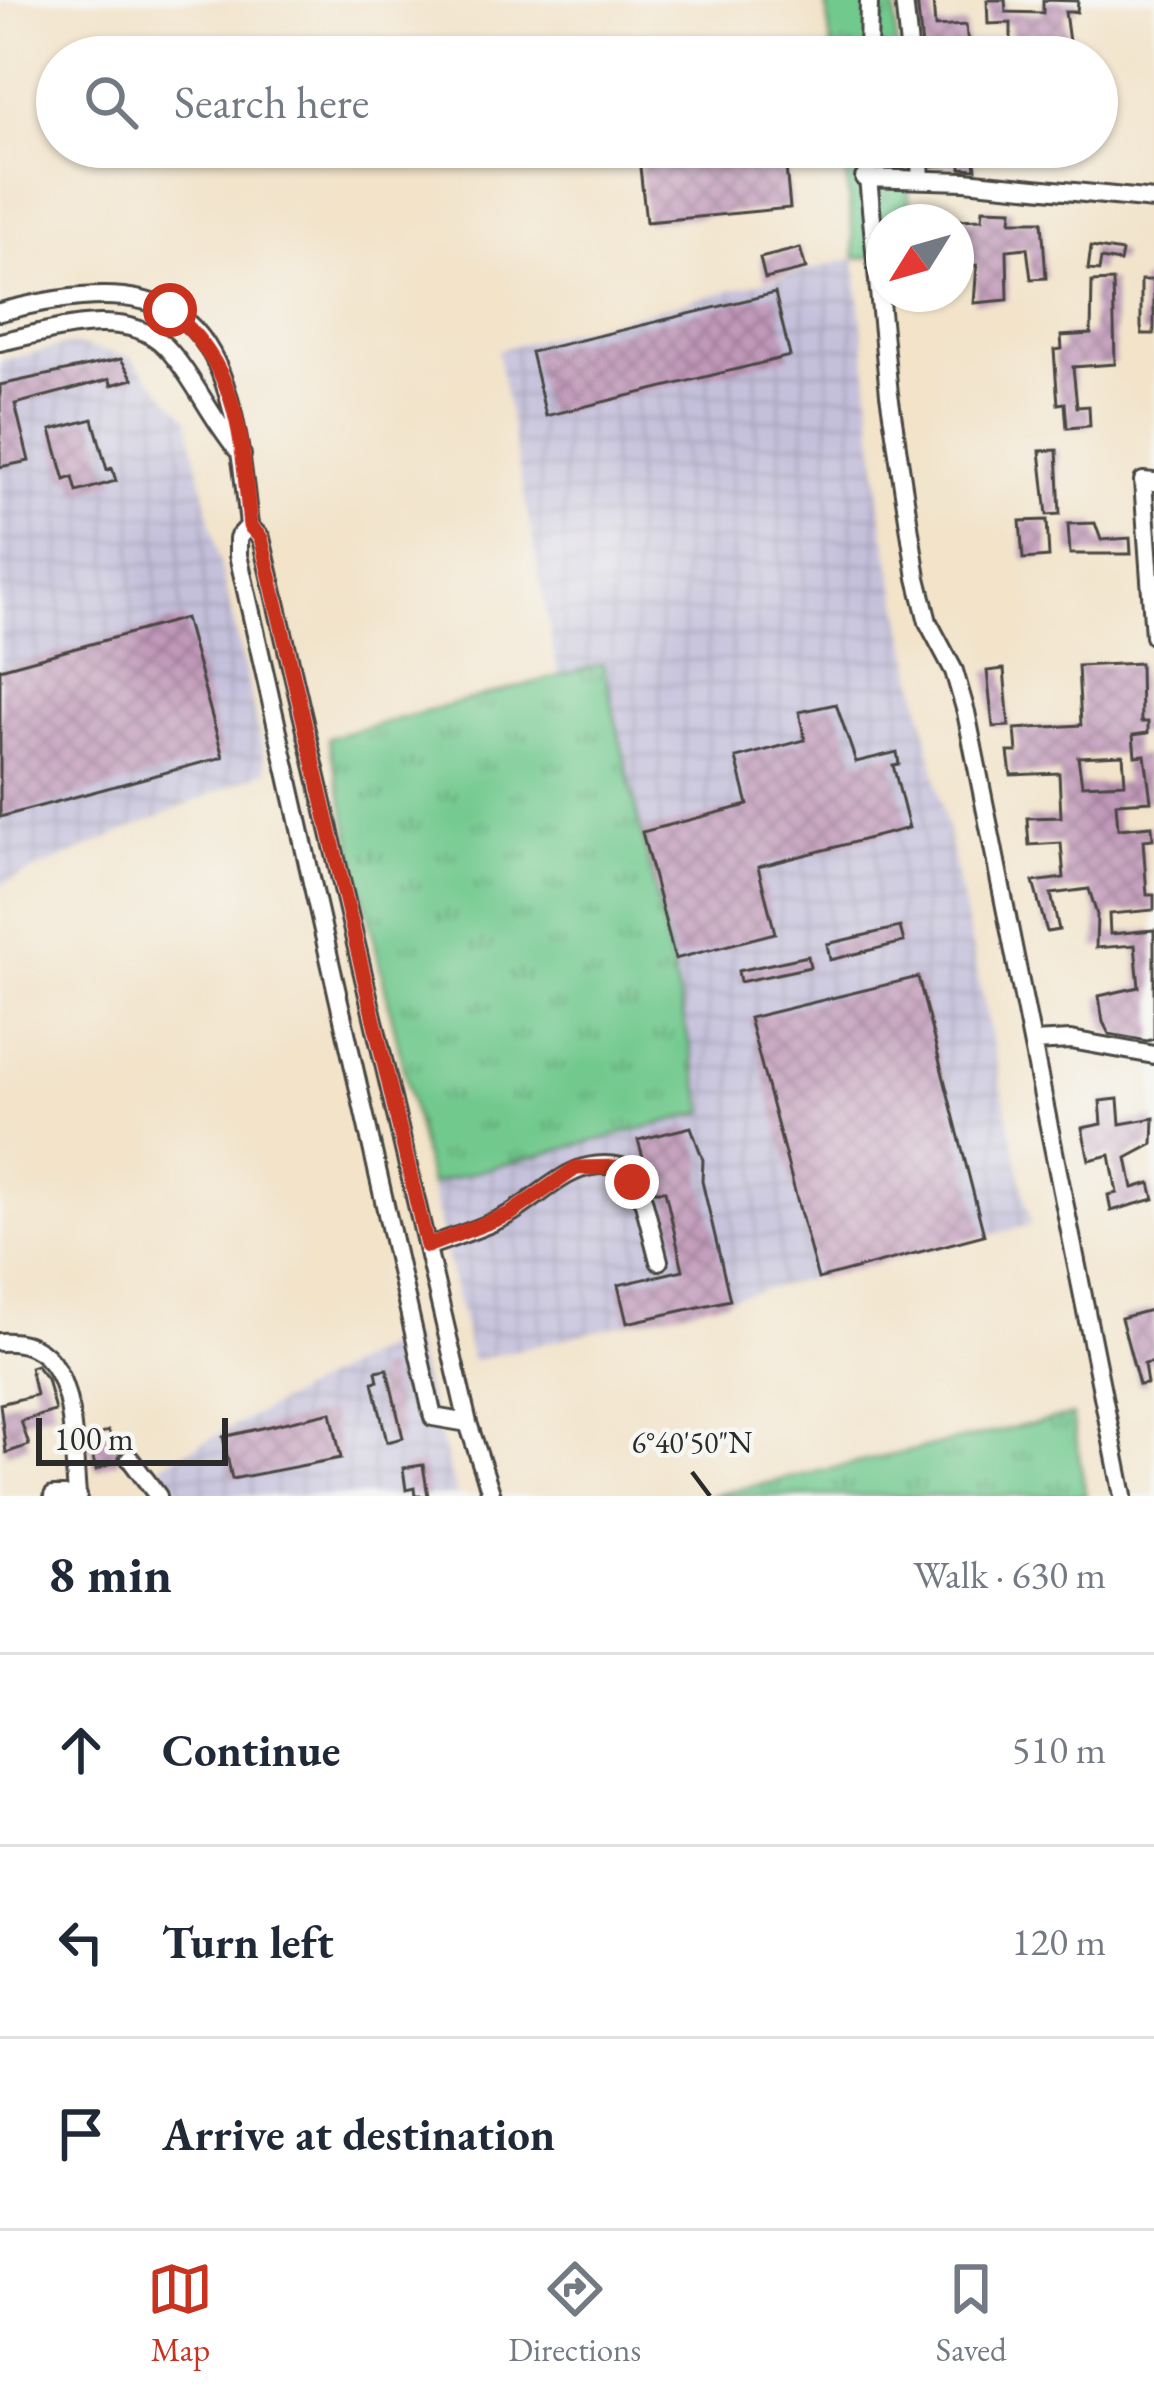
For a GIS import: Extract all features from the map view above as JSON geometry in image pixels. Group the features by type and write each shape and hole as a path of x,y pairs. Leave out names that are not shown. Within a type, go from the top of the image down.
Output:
{"street":[{"path":"868,0 868,36"},
{"path":"904,0 908,36"},
{"path":"864,168 917,578 928,622 963,699 1123,1496"},
{"path":"920,168 921,178"},
{"path":"864,178 921,178 1154,200"},
{"path":"0,312 94,292 131,295 170,310 205,340 226,382 242,456 250,526 261,538 468,1423 492,1496"},
{"path":"0,342 89,325 136,328 165,346 213,424 242,456"},
{"path":"1154,482 1143,481 1154,636"},
{"path":"250,526 238,538 238,554 433,1417 468,1423"},
{"path":"1032,1042 1071,1040 1154,1055"},
{"path":"427,1246 510,1214 576,1168 604,1163 622,1167 643,1199 659,1261"},
{"path":"0,1342 34,1343 47,1352 61,1375 77,1495 52,1496"},
{"path":"130,1459 158,1496"}],"shaded area":[{"path":"855,258 884,532 1031,1225 472,1361 430,1184 704,1112 603,665 558,675 497,350"},
{"path":"71,344 130,357 187,417 267,770 0,885 0,361"},
{"path":"410,1334 457,1496 184,1496 160,1465"}],"green space":[{"path":"826,0 895,0 896,36 830,36"},
{"path":"845,168 907,168 910,204 866,204 866,258 855,258"},
{"path":"603,664 705,1112 430,1184 328,738"},
{"path":"1072,1415 1086,1496 709,1496"}],"building":[{"path":"917,0 933,0 935,27 966,25 967,36 921,36"},
{"path":"987,0 1005,0 1006,12 1043,13 1043,0 1078,1 1077,12 1065,12 1068,36 1011,36 1011,23 988,24"},
{"path":"640,168 786,168 790,208 646,222"},
{"path":"983,209 1012,210 1011,221 1042,221 1046,278 1031,279 1027,248 1007,250 1008,300 974,303 974,219 982,219"},
{"path":"1091,247 1122,252 1120,262 1101,259 1099,271 1088,270"},
{"path":"800,248 806,269 765,279 760,258"},
{"path":"1141,280 1154,280 1154,334 1142,334"},
{"path":"1113,281 1115,364 1073,367 1077,407 1089,406 1090,426 1067,428 1065,403 1058,404 1054,350 1062,349 1061,336 1091,334 1092,282"},
{"path":"775,293 790,356 546,416 531,352"},
{"path":"121,359 133,379 111,385 110,379 15,404 29,461 0,467 0,385"},
{"path":"93,419 107,470 112,468 116,481 77,492 73,477 65,480 51,430"},
{"path":"1057,450 1060,514 1047,515 1040,451"},
{"path":"1047,520 1049,557 1023,559 1020,521"},
{"path":"1095,523 1101,540 1130,538 1131,554 1070,554 1068,524"},
{"path":"185,618 223,757 0,817 0,669"},
{"path":"1140,663 1141,722 1148,722 1148,733 1133,735 1135,756 1145,755 1151,801 1116,803 1118,829 1152,826 1153,839 1143,840 1147,895 1154,895 1154,910 1109,914 1110,934 1154,930 1154,1039 1147,1041 1109,1034 1103,1022 1099,996 1139,987 1135,945 1096,948 1097,915 1089,889 1051,894 1059,930 1047,932 1033,882 1064,878 1061,843 1029,845 1027,818 1061,817 1059,773 1011,775 1008,752 1017,752 1015,729 1081,725 1078,666","holes":["1123,755 1125,783 1082,785 1078,757"]},
{"path":"1004,669 1009,726 993,727 987,671"},
{"path":"836,704 856,762 897,752 899,764 893,765 909,828 758,867 775,933 675,959 642,832 748,805 736,758 805,740 799,712"},
{"path":"900,927 904,942 830,960 827,944"},
{"path":"808,956 810,967 740,982 738,971"},
{"path":"918,977 984,1235 818,1279 749,1018"},
{"path":"1118,1099 1120,1124 1154,1118 1153,1144 1127,1158 1133,1188 1150,1183 1154,1199 1111,1211 1108,1195 1117,1193 1110,1155 1089,1160 1082,1128 1102,1124 1100,1101"},
{"path":"691,1127 703,1160 702,1181 730,1300 627,1323 618,1285 683,1270 665,1191 653,1191 638,1140"},
{"path":"1154,1309 1154,1362 1144,1364 1147,1384 1139,1385 1121,1318"},
{"path":"36,1365 47,1379 55,1411 21,1421 29,1445 6,1453 0,1404 36,1395 30,1367"},
{"path":"387,1369 403,1438 387,1442 373,1382 378,1381 376,1371"},
{"path":"331,1412 341,1458 232,1479 223,1437"},
{"path":"108,1431 121,1451 118,1461 96,1470 88,1440"},
{"path":"423,1465 428,1496 415,1496 414,1488 406,1490 403,1468"}],"route":[{"path":"170,310 205,340 226,382 242,456 250,526 261,538 427,1246 510,1214 576,1168 604,1163 622,1167 632,1182"}]}
